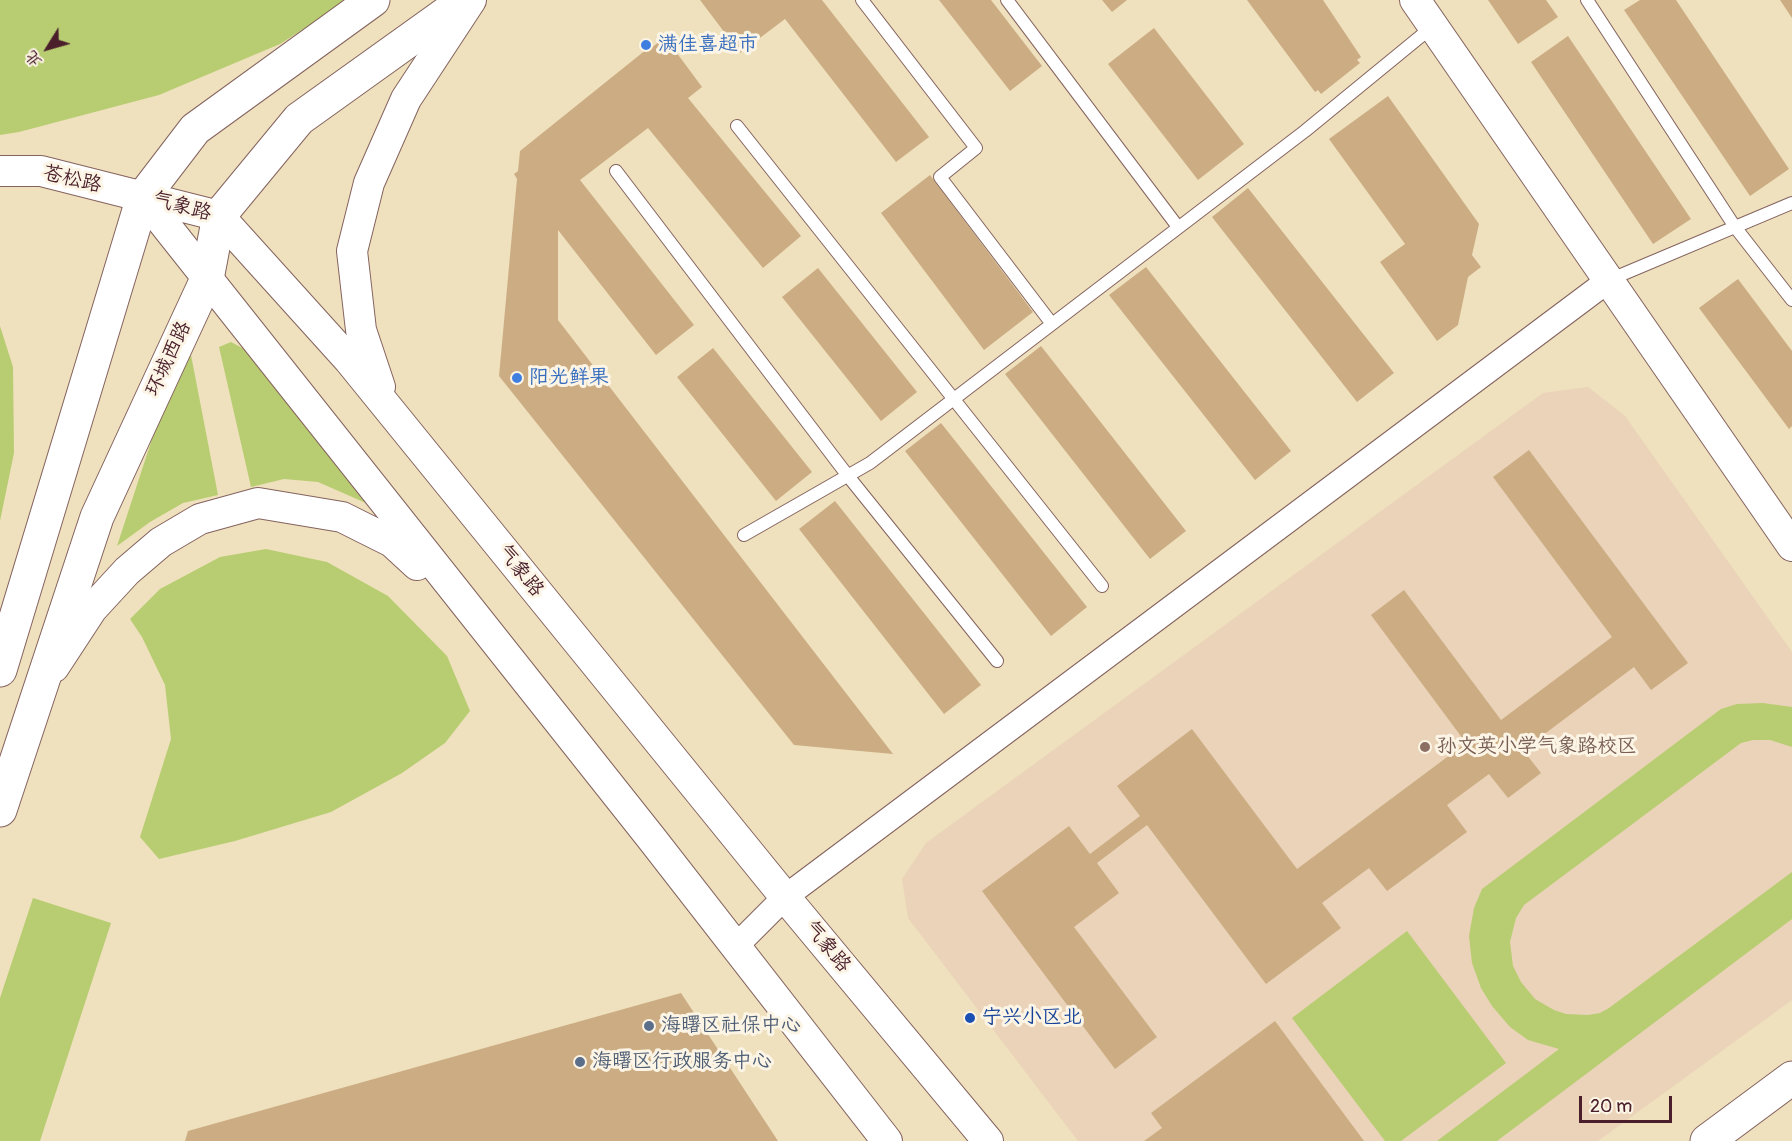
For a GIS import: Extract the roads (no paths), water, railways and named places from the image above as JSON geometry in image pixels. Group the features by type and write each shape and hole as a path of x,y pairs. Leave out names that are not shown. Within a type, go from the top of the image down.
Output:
{"main road":[{"path":"0,670 143,197 195,129 374,0"},
{"name":"环城西路","path":"0,810 97,517 207,279 219,216 299,119 465,0"},
{"path":"1707,1141 1792,1078"}],"street":[{"path":"387,407 361,330 352,251 369,183 406,99 471,0"},
{"path":"1415,0 1792,546"},
{"name":"苍松路","path":"0,171 41,171 143,197"},
{"name":"气象路","path":"143,197 219,216 349,360 785,897 988,1141"},
{"name":"气象路","path":"143,197 887,1141"},
{"path":"735,947 785,897 1609,280"},
{"path":"40,687 92,609 127,572 161,542 200,519 258,503 342,517 392,542 472,613"}],"lane":[{"path":"862,0 976,148 940,177 1052,324"},
{"path":"1007,0 1178,227"},
{"path":"1587,0 1734,227 1792,300"},
{"path":"744,535 870,463 1305,131 1433,26"},
{"path":"736,126 1102,586"},
{"path":"616,171 848,476 997,661"},
{"path":"1609,280 1792,203"}],"place":[{"name":"满佳喜超市","path":"646,45"},
{"name":"阳光鲜果","path":"517,378"},
{"name":"孙文英小学气象路校区","path":"1425,747"},
{"name":"宁兴小区北","path":"970,1018"},
{"name":"海曙区社保中心","path":"649,1026"},
{"name":"海曙区行政服务中心","path":"580,1062"}]}
